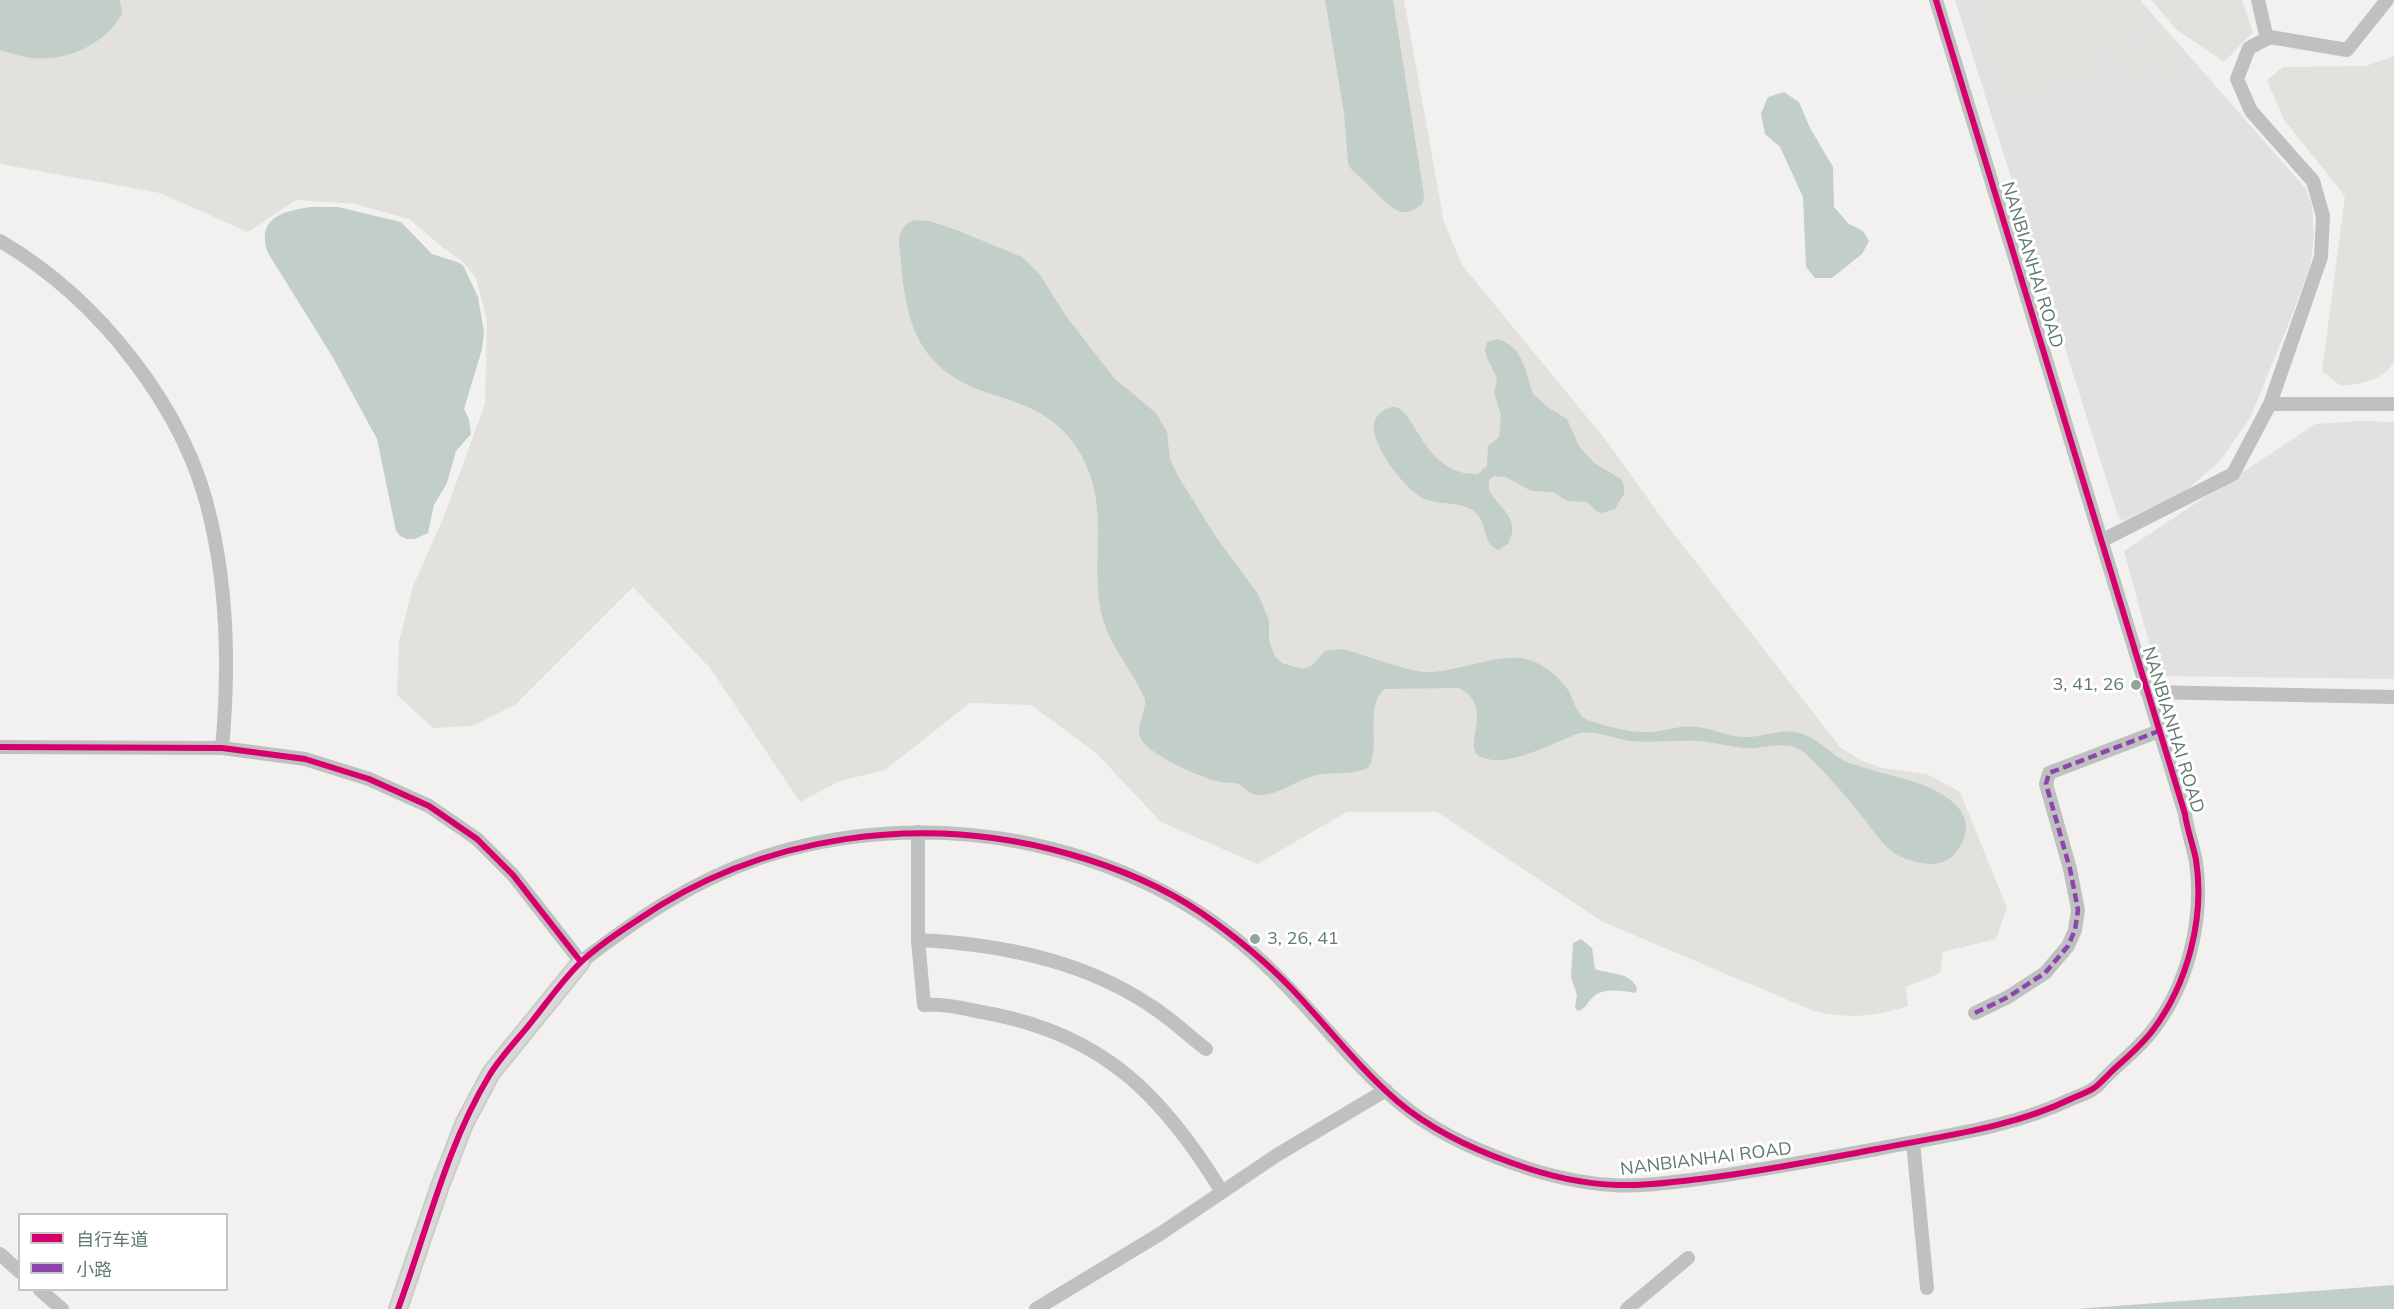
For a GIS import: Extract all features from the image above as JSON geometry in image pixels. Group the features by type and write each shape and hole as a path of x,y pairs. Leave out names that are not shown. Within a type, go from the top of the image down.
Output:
{"main road":[{"name":"NANBIANHAI ROAD","path":"398,1309 464,1124 491,1073 581,962"}],"street":[{"name":"NANBIANHAI ROAD","path":"581,962 663,902 708,879 759,859 802,846 867,836 918,832 985,836 1031,843 1083,858 1149,884 1197,910 1251,951 1291,989 1355,1061 1401,1105 1444,1134 1502,1159 1560,1178 1612,1185 1649,1185 1723,1176 1964,1132 2045,1112 2097,1086 2150,1034 2169,1006 2193,943 2197,907 2196,860 2185,814 1936,0"},
{"path":"2258,0 2267,39"},
{"path":"2101,541 2233,474 2270,404 2321,257 2322,216 2313,181 2251,111 2237,79 2249,48 2270,37 2347,50 2387,0"},
{"path":"0,241 62,284 97,318 136,362 179,434 211,520 218,563 224,610 227,697 222,748"},
{"path":"2270,404 2394,404"},
{"path":"2147,692 2394,698"},
{"path":"1975,1013 2008,997 2045,973 2068,946 2075,930 2078,910 2070,869 2046,784 2049,773 2159,731"},
{"path":"0,747 222,748 304,759 369,779 429,806 477,839 513,875 581,962"},
{"path":"918,832 918,940 924,1005 948,1005 1014,1018 1074,1039 1104,1057 1144,1089 1169,1115 1222,1192"},
{"path":"918,940 997,948 1063,963 1106,981 1152,1006 1206,1049"},
{"path":"1036,1309 1160,1234 1277,1155 1386,1090"},
{"path":"1914,1142 1928,1288"},
{"path":"0,1254 18,1270"},
{"path":"1627,1309 1688,1258"},
{"path":"41,1291 62,1309"}],"shaded area":[{"path":"0,0 1404,0 1444,222 1462,265 1605,439 1667,525 1840,747 1862,761 1883,768 1927,774 1960,792 2007,908 1996,939 1943,952 1940,973 1906,987 1908,1006 1884,1013 1861,1016 1814,1011 1603,922 1437,812 1347,812 1257,864 1161,822 1096,753 1031,705 970,703 885,770 840,781 800,802 710,668 633,587 515,705 472,726 433,728 397,695 399,642 413,586 443,519 485,404 487,320 476,278 462,261 409,219 355,204 296,200 248,232 160,193 0,164"},
{"path":"0,0 120,0 122,14 106,34 84,49 58,57 32,58 0,50"},
{"path":"1325,0 1393,0 1424,195 1423,203 1408,212 1401,212 1389,206 1351,169 1348,163 1344,113"},
{"path":"1955,0 2140,0 2306,189 2312,206 2314,236 2310,266 2251,416 2221,460 2184,492 2122,521 2118,516"},
{"path":"1979,0 2076,0 2096,72 2006,97"},
{"path":"2105,0 2116,40 2095,46 2083,4"},
{"path":"2112,0 2134,0 2143,32 2123,38"},
{"path":"2151,0 2242,0 2253,32 2224,62 2177,30"},
{"path":"2166,35 2177,71 2159,76 2148,40"},
{"path":"2136,44 2147,79 2129,85 2118,49"},
{"path":"2394,56 2394,361 2385,373 2378,377 2341,386 2322,371 2345,196 2284,120 2267,80 2283,67 2366,66"},
{"path":"1784,92 1799,102 1810,128 1833,167 1834,207 1849,224 1863,231 1869,241 1862,254 1832,278 1815,278 1806,267 1803,197 1780,147 1765,134 1761,114 1768,97"},
{"path":"309,207 338,207 401,222 432,254 460,263 478,297 484,332 482,349 464,409 469,419 471,434 456,451 447,483 434,505 428,533 415,539 407,539 396,531 377,439 332,356 268,253 265,232 268,224 289,211"},
{"path":"915,220 930,221 959,231 1022,257 1040,275 1066,316 1114,378 1156,413 1167,432 1170,459 1178,476 1216,537 1258,594 1269,620 1269,641 1275,656 1282,663 1302,669 1311,666 1325,651 1343,649 1424,672 1444,671 1505,658 1526,659 1544,667 1560,680 1582,716 1605,725 1643,732 1696,727 1742,737 1782,732 1803,734 1847,762 1917,783 1943,795 1954,803 1962,812 1966,823 1965,836 1958,850 1949,859 1934,864 1917,862 1897,855 1882,842 1823,771 1802,751 1791,746 1743,748 1697,741 1638,742 1597,733 1583,733 1504,760 1481,757 1474,745 1476,706 1470,696 1459,688 1385,689 1375,705 1374,748 1369,767 1355,772 1317,775 1265,795 1253,794 1239,784 1213,780 1165,759 1146,745 1139,735 1145,699 1113,643 1103,619 1098,584 1096,501 1084,460 1071,440 1055,423 1026,406 966,384 945,370 929,355 917,336 910,315 901,267 900,235 904,227"},
{"path":"1498,339 1507,343 1518,354 1533,394 1549,408 1567,419 1579,446 1594,463 1621,479 1624,494 1615,509 1602,513 1597,512 1587,502 1567,501 1553,492 1531,491 1506,477 1494,476 1489,480 1489,490 1511,520 1512,527 1512,535 1508,544 1498,550 1490,543 1482,521 1475,512 1464,506 1427,500 1419,496 1401,479 1378,444 1374,424 1376,418 1384,410 1394,407 1401,410 1433,454 1445,464 1459,472 1478,474 1487,466 1488,446 1499,437 1501,415 1494,393 1497,378 1485,351 1487,342"},
{"path":"2361,421 2394,422 2394,679 2158,676 2124,551 2315,424"},
{"path":"1581,939 1592,948 1595,969 1624,976 1634,983 1637,988 1636,993 1602,992 1578,1011 1575,1008 1577,995 1571,977 1573,943"},
{"path":"2394,1285 2394,1309 2076,1309"}],"marked path":[{"path":"1975,1013 2008,997 2045,973 2068,946 2075,930 2078,910 2070,869 2046,784 2049,773 2159,731"}],"cycle path":[{"path":"398,1309 449,1160 474,1103 499,1061 573,971 613,936 685,891 736,868 790,850 845,839 901,834 957,835 1014,841 1086,859 1153,885 1200,912 1259,957 1291,988 1369,1074 1397,1101 1423,1121 1452,1137 1512,1163 1577,1181 1617,1185 1659,1184 1811,1161 2001,1124 2050,1108 2098,1085 2148,1036 2176,992 2191,949 2196,926 2198,904 2196,860 2185,814 1936,0"},
{"path":"0,747 222,748 305,759 369,779 429,806 477,839 513,875 581,962"}],"place":[{"name":"3, 41, 26","path":"2136,685"},
{"name":"3, 26, 41","path":"1255,939"}]}
